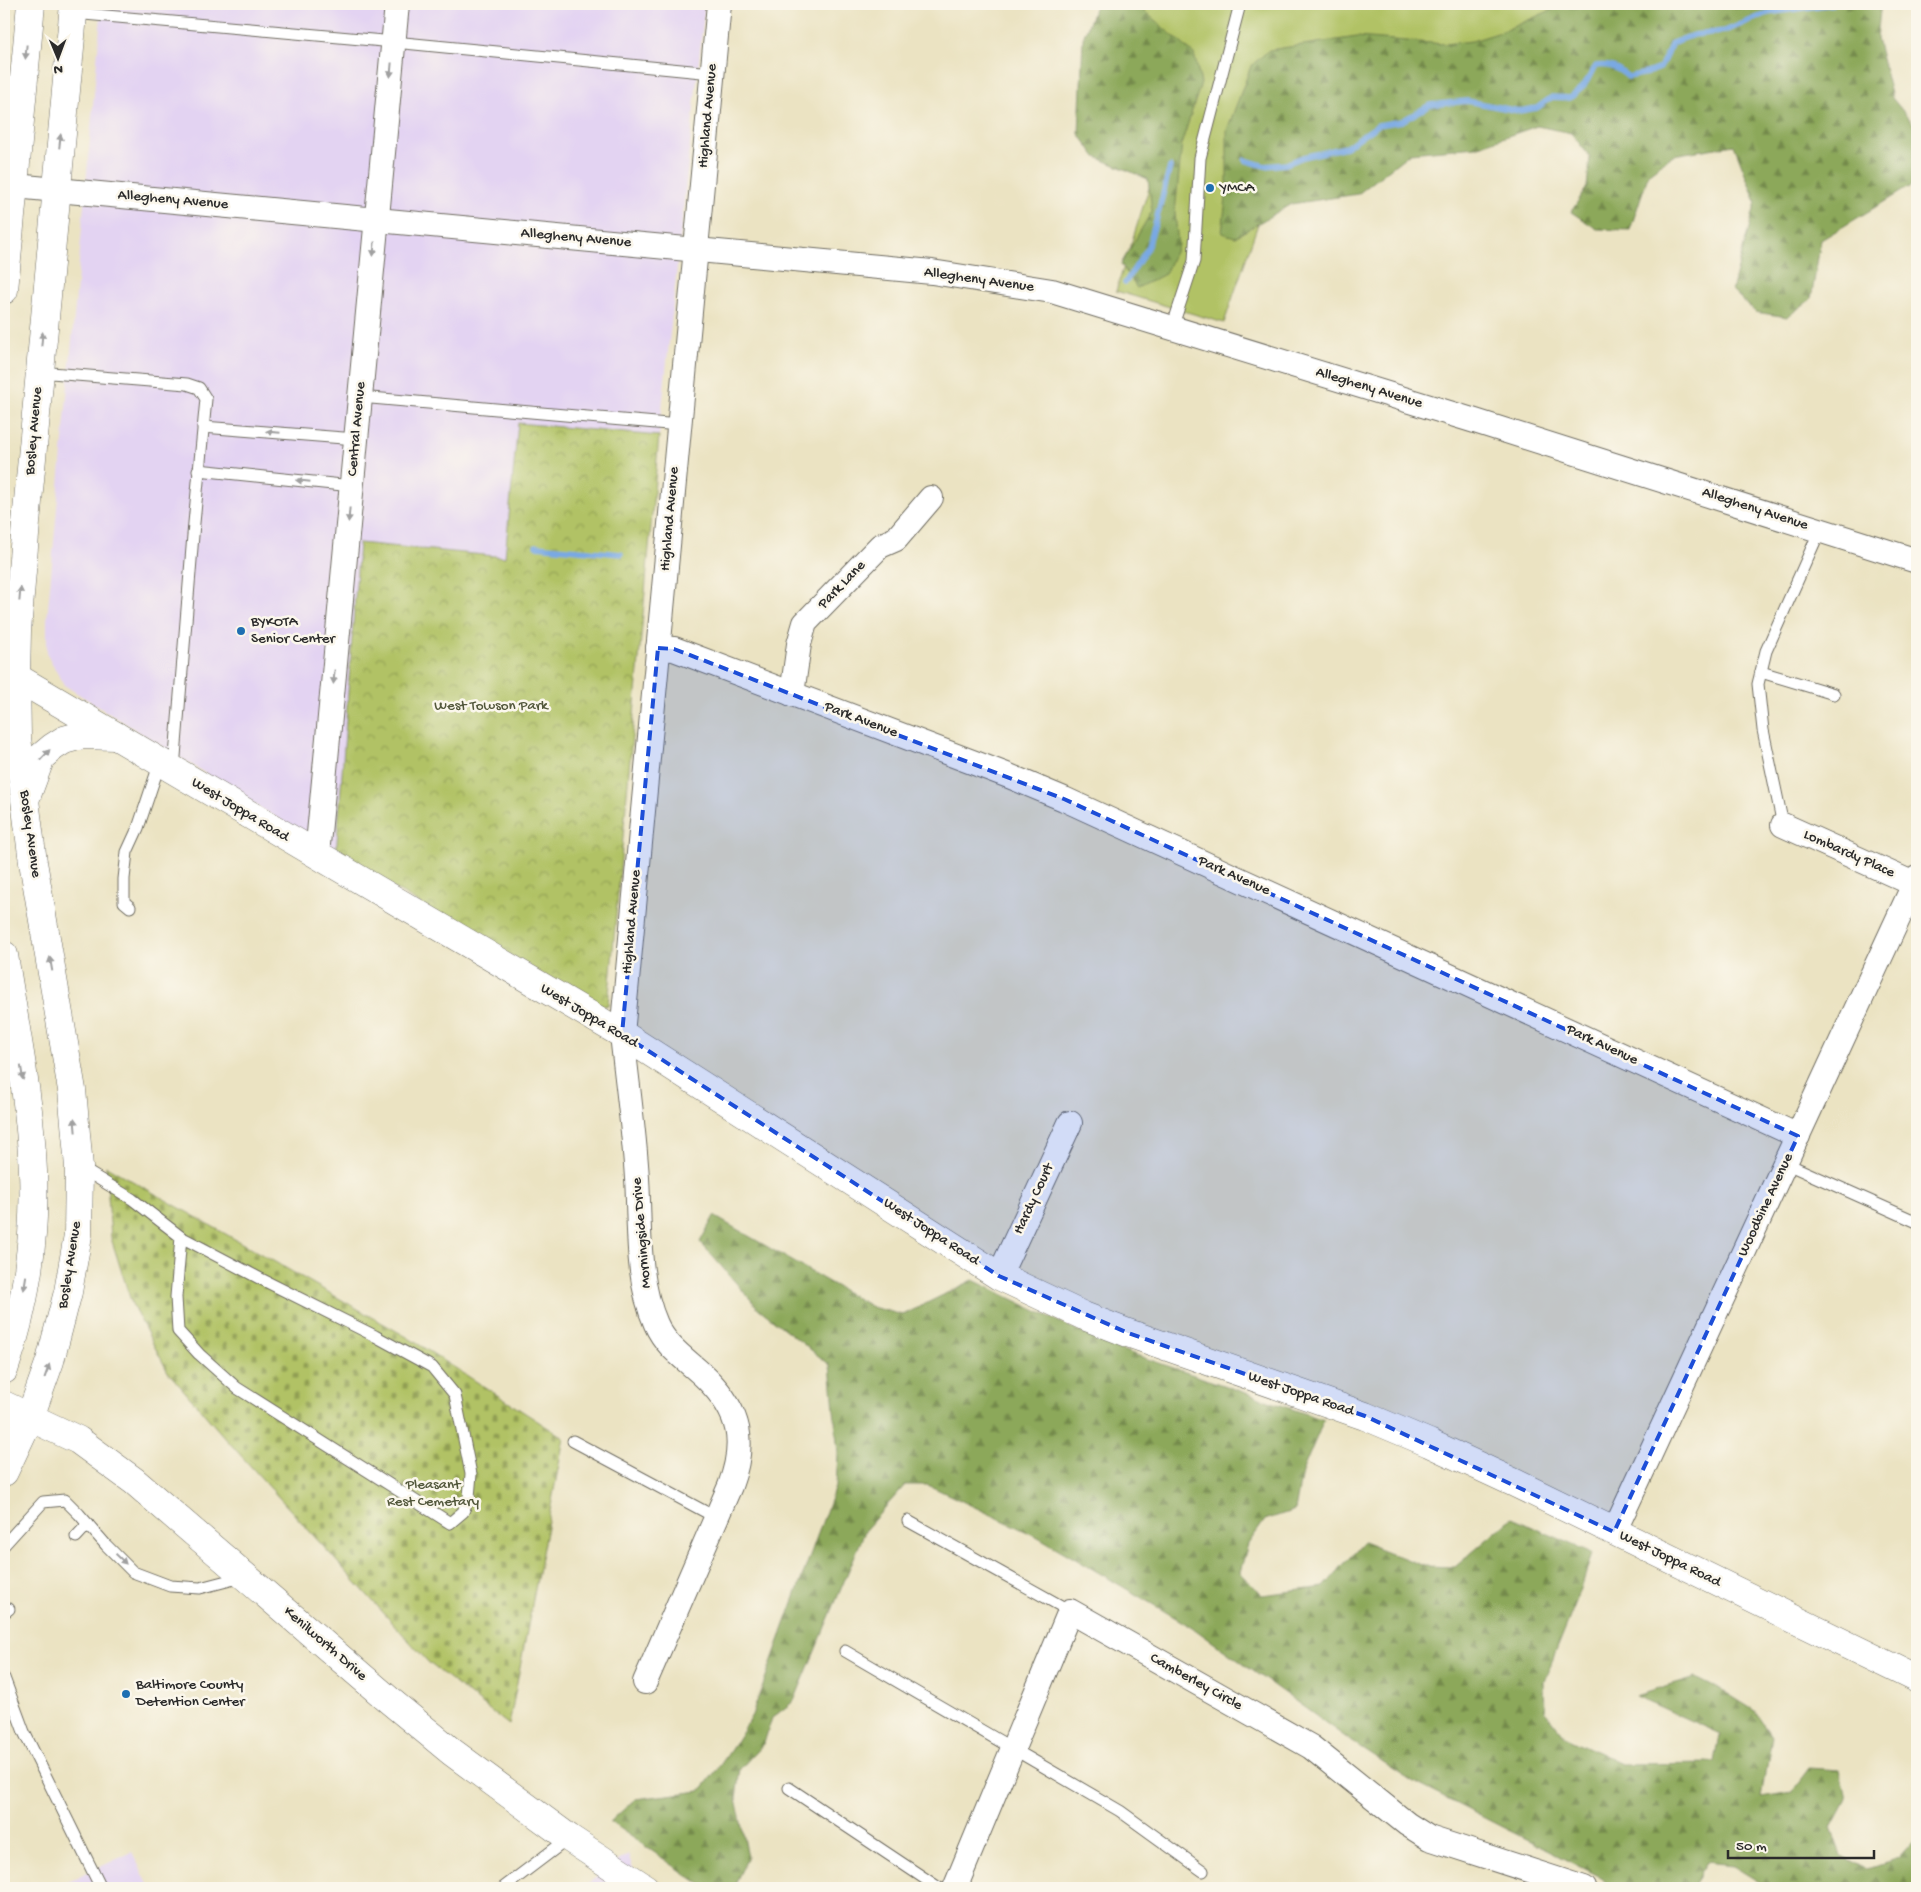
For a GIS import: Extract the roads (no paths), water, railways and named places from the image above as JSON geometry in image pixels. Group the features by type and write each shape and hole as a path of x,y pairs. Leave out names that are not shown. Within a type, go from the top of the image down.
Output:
{"street":[{"path":"4,290 9,185 31,4"},
{"name":"Central Avenue","path":"317,855 397,4"},
{"name":"Highland Avenue","path":"622,1034 719,4"},
{"name":"Bosley Avenue","path":"4,1472 30,1417 50,1361 68,1292 78,1236 79,1168 72,1090 33,862 10,674 17,631 73,8"},
{"name":"Allegheny Avenue","path":"9,185 932,272 1052,291 1917,561"},
{"name":"Park Lane","path":"792,694 799,644 805,623 880,546 896,539 931,498"},
{"name":"Park Avenue","path":"658,648 674,649 1009,776 1064,799 1798,1136"},
{"name":"West Joppa Road","path":"10,674 622,1034 999,1276 1084,1316 1365,1416 1475,1464 1917,1679"},
{"path":"25,799 41,757 53,747 64,740 82,736 116,736"},
{"name":"Lombardy Place","path":"1783,825 1916,881"},
{"name":"Woodbine Avenue","path":"1614,1532 1916,881"},
{"path":"4,956 26,1096 33,1171 32,1234 25,1284 11,1350 4,1370"},
{"name":"Morningside Drive","path":"622,1034 634,1138 641,1256 648,1302 657,1325 670,1346 707,1379 723,1398 732,1414 738,1432 740,1451 737,1467 717,1518 645,1682"},
{"name":"Hardy Court","path":"999,1276 1070,1123"},
{"name":"Kenilworth Drive","path":"4,1405 78,1440 134,1481 452,1752 569,1838 644,1888"},
{"path":"954,1887 1070,1611"},
{"name":"Camberley Circle","path":"1070,1611 1311,1747 1407,1824 1429,1838 1584,1888"}],"lane":[{"path":"1172,328 1194,261 1200,158 1240,4"},
{"path":"73,8 712,73"},
{"path":"39,372 187,384 199,388 206,399 167,766 127,852 124,902 130,907"},
{"path":"360,397 679,424"},
{"path":"203,427 356,439"},
{"path":"198,470 352,486"},
{"path":"1783,825 1763,730 1758,684 1766,651 1820,530"},
{"path":"1761,672 1834,694"},
{"path":"1785,1163 1917,1222"},
{"path":"79,1168 132,1199 182,1237 432,1367 455,1395 471,1474 469,1497 463,1512 450,1523 237,1388 199,1354 178,1331 176,1297 182,1237"},
{"path":"573,1441 717,1518"},
{"path":"4,1545 43,1502 64,1500 133,1572 170,1586 200,1588 246,1576"},
{"path":"908,1522 1070,1611"},
{"path":"76,1537 88,1524"},
{"path":"845,1651 1120,1812 1204,1871"},
{"path":"4,1678 24,1732 101,1888"},
{"path":"789,1788 954,1887"},
{"path":"503,1888 569,1838"}],"waterway":[{"path":"1245,160 1265,166 1286,164 1303,157 1346,147 1378,125 1402,121 1430,105 1467,101 1519,111 1537,108 1552,97 1570,98 1583,87 1596,66 1614,67 1628,77 1647,73 1660,68 1672,43 1693,35 1725,31 1768,13 1832,4"},
{"path":"1125,283 1147,249 1170,167"},
{"path":"536,546 621,554"}],"place":[{"name":"YMCA","path":"1210,188"},
{"name":"BYKOTA Senior Center","path":"241,631"},
{"name":"Baltimore County Detention Center","path":"126,1694"}],"park label":[{"name":"West Towson Park","path":"491,706"},
{"name":"Pleasant Rest Cemetary","path":"433,1494"}]}
